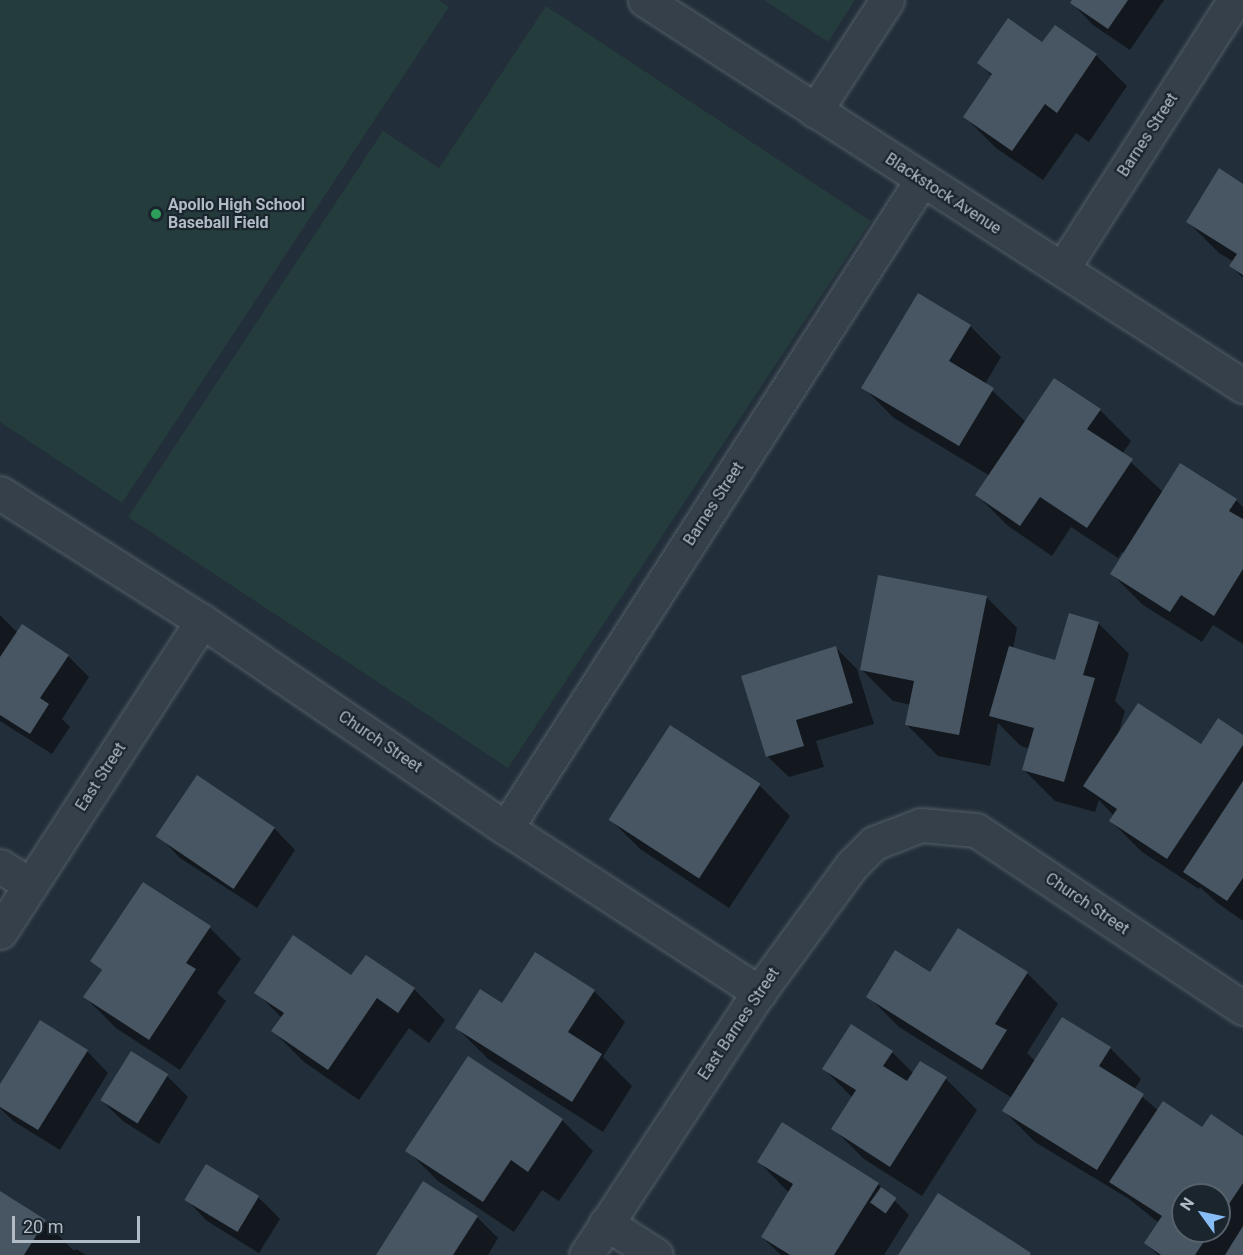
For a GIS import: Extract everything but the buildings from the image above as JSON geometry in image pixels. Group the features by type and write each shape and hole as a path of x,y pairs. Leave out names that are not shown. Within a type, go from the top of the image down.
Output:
{"street":[{"name":"Blackstock Avenue","path":"645,0 921,181 1243,386"},
{"path":"815,111 887,0"},
{"name":"Barnes Street","path":"1062,269 1235,0"},
{"name":"Barnes Street","path":"506,828 921,181"},
{"name":"Church Street","path":"0,493 202,621 506,828 759,992"},
{"name":"East Street","path":"0,932 202,621"},
{"name":"Church Street","path":"921,825 976,830 1243,1008"},
{"name":"East Barnes Street","path":"586,1255 759,992 852,865 874,843 921,825"},
{"path":"0,866 30,885"},
{"path":"606,1223 656,1255"}],"green space":[{"name":"Apollo High School Baseball Field","path":"0,0 439,0 449,7 122,503 0,422"},
{"path":"764,0 855,0 828,42"},
{"path":"546,6 871,221 508,768 128,517 383,131 439,168"}],"place":[{"name":"Apollo High School Baseball Field","path":"156,214"}]}
